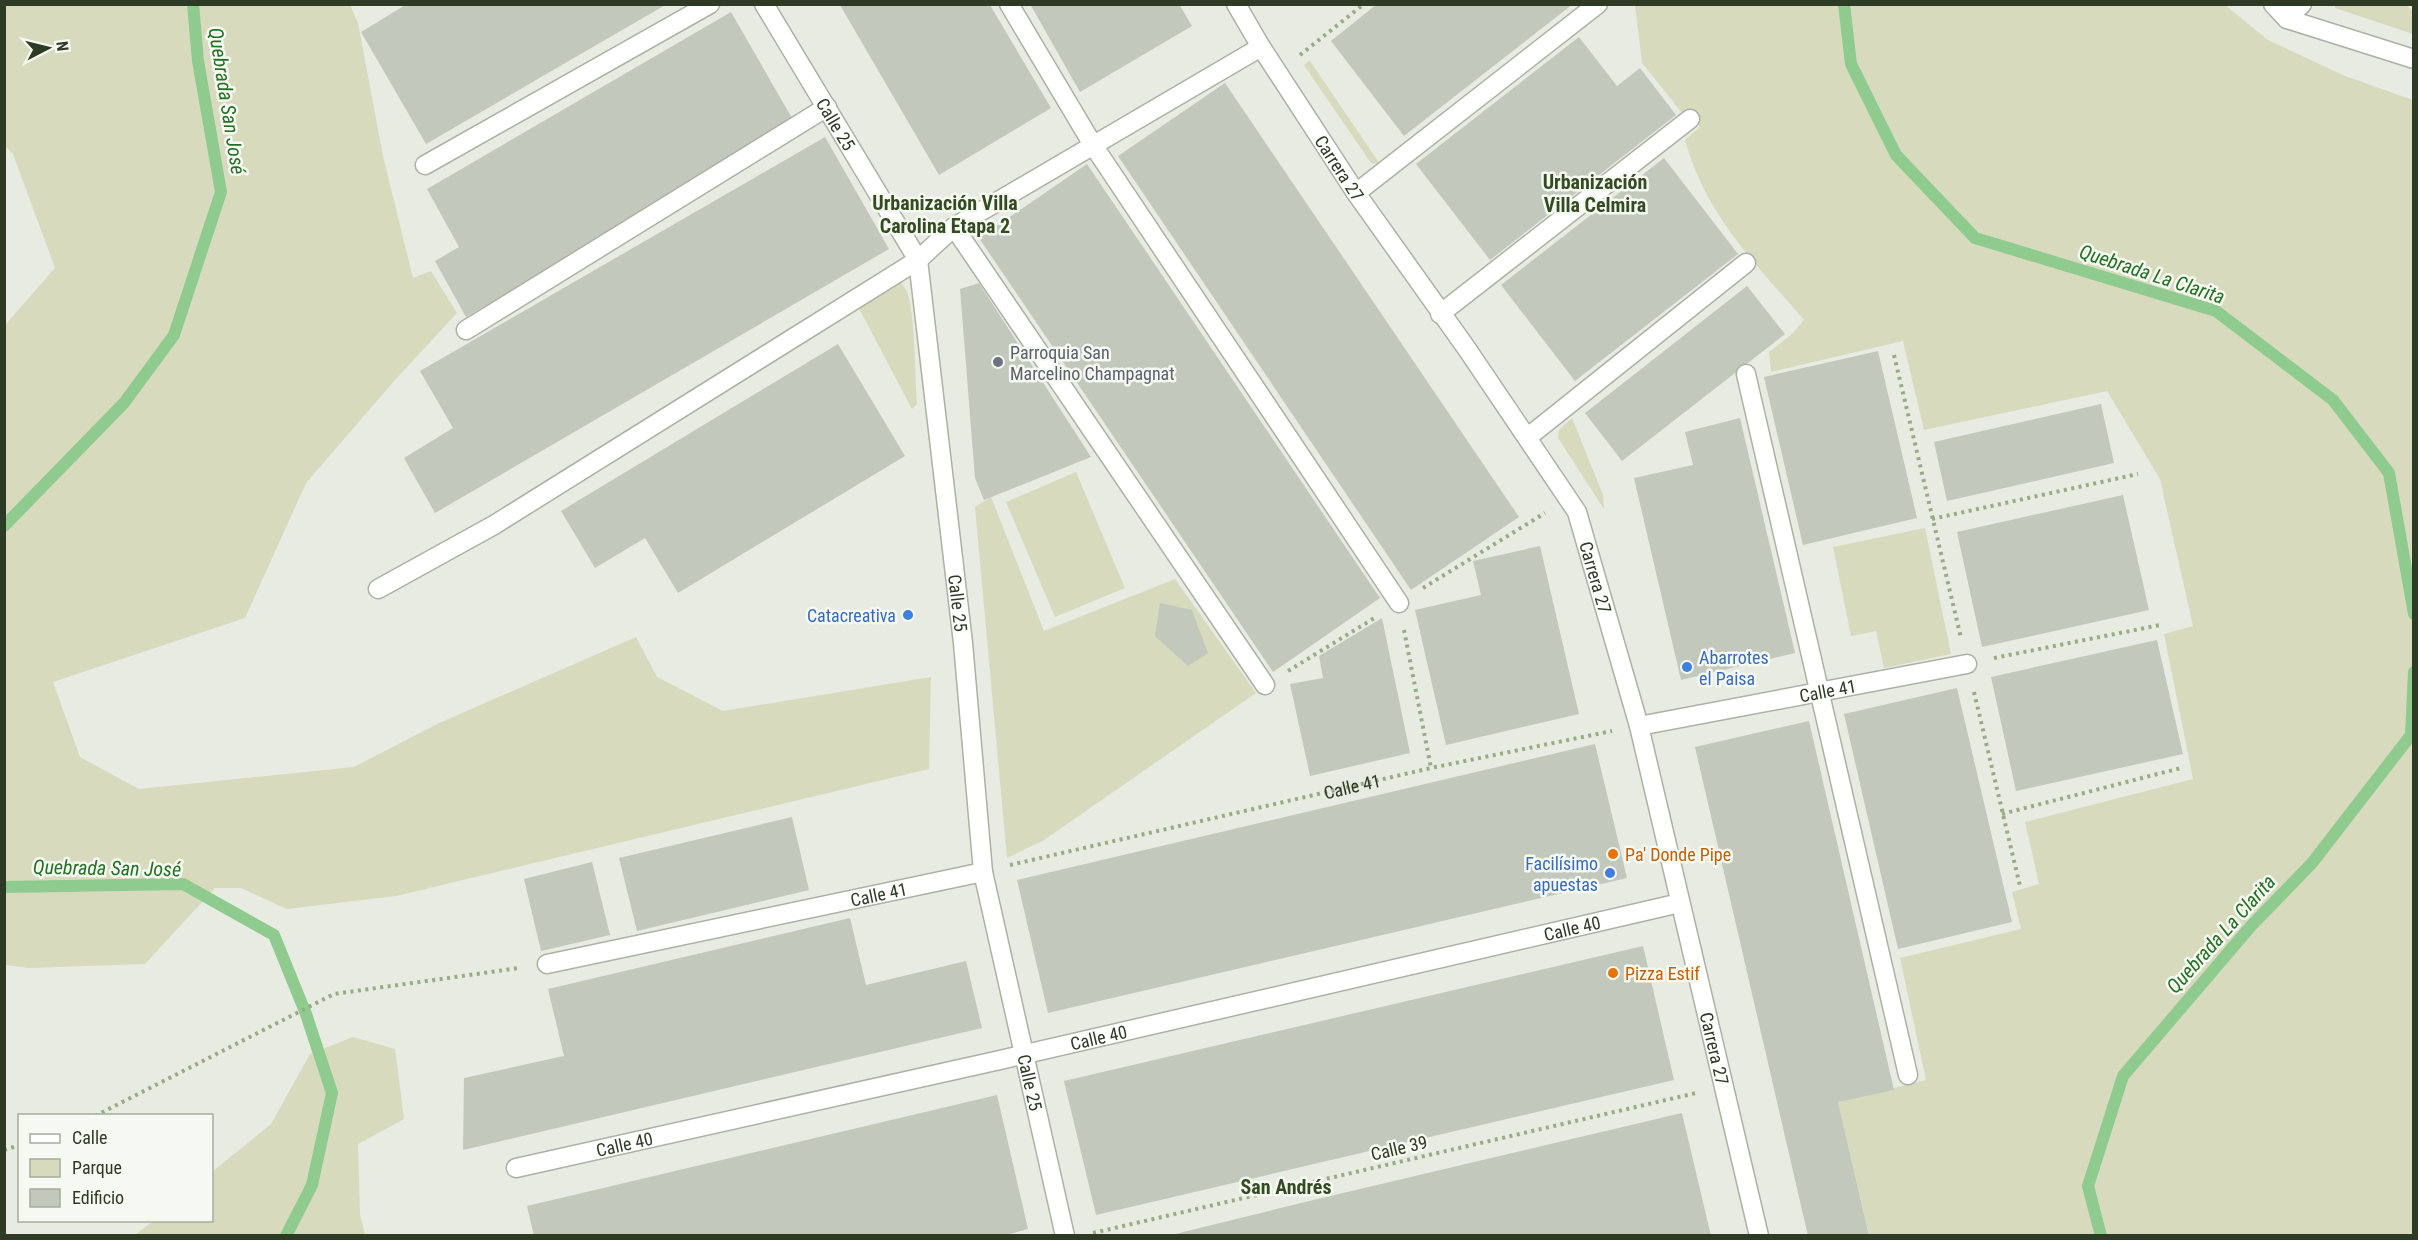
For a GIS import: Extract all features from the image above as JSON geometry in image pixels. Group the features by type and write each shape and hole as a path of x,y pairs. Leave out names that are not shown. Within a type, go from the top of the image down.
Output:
{"street":[{"path":"425,165 710,4"},
{"name":"Calle 25","path":"764,4 918,260 963,643 983,872 1065,1236"},
{"path":"1009,4 1093,145 1399,603"},
{"name":"Carrera 27","path":"1236,4 1260,47 1356,193 1528,437 1577,512 1639,726 1758,1236"},
{"path":"1356,193 1598,4"},
{"path":"2273,4 2286,19 2414,59"},
{"path":"2286,19 2302,4"},
{"path":"378,589 494,525 918,260 954,227 1260,47"},
{"path":"466,330 827,107"},
{"path":"1440,314 1690,119"},
{"path":"954,227 1265,685"},
{"path":"1528,437 1746,263"},
{"path":"1746,374 1908,1075"},
{"name":"Calle 41","path":"1639,726 1967,664"},
{"name":"Calle 41","path":"547,964 983,872"},
{"name":"Calle 40","path":"516,1168 1024,1055 1680,903"}],"path":[{"path":"1278,72 1364,4"},
{"path":"1894,355 2020,886"},
{"path":"1932,519 2138,474"},
{"path":"1399,603 1431,768"},
{"path":"1967,664 2160,625"},
{"name":"Calle 41","path":"983,872 1431,768 1639,726"},
{"path":"2002,814 2181,768"},
{"path":"99,1114 334,994 547,964"},
{"name":"Calle 39","path":"1092,1233 1724,1087"}],"green space":[{"path":"5,4 350,5 358,23 383,156 413,278 431,271 457,313 395,380 306,483 245,618 53,682 80,757 139,789 354,767 437,724 636,637 657,677 723,711 931,677 929,769 396,896 287,909 241,888 215,888 145,964 29,968 5,965 5,325 55,268 13,154 5,146"},
{"path":"1635,5 2225,5 2268,40 2345,76 2413,100 2413,1235 1869,1235 1838,1102 1926,1080 1900,958 2021,929 2012,892 2039,884 2025,822 2193,779 2164,634 2193,626 2160,479 2107,391 1924,430 1903,341 1771,372 1769,352 1792,334 1804,320 1750,257 1705,192 1685,140 1700,127 1686,108 1683,114 1642,63"},
{"path":"2335,5 2407,5 2413,12 2413,34 2335,8"},
{"path":"1310,61 1380,164 1371,163 1304,65"},
{"path":"894,278 906,290 912,314 917,404 912,409 852,295"},
{"path":"1572,418 1603,495 1604,509 1558,438 1559,430"},
{"path":"1076,472 1125,588 1055,617 1006,502"},
{"path":"991,497 1044,631 1175,579 1256,693 1044,840 1007,858 975,507"},
{"path":"1925,528 1951,654 1884,668 1876,631 1851,636 1833,547"},
{"path":"353,1037 395,1049 404,1119 358,1144 360,1214 365,1235 135,1235 152,1222 213,1222 213,1171 271,1124 310,1054"}],"building":[{"path":"407,4 667,4 426,144 361,32"},
{"path":"1030,4 1179,4 1192,26 1080,92"},
{"path":"1377,4 1573,4 1404,136 1331,41"},
{"path":"840,5 990,5 1051,108 939,175"},
{"path":"731,12 796,125 466,317 435,261 459,247 427,189"},
{"path":"1579,37 1617,86 1640,68 1676,115 1490,260 1416,164"},
{"path":"1225,83 1519,517 1411,590 1118,156"},
{"path":"825,137 889,249 435,513 404,458 453,428 420,371"},
{"path":"1664,158 1738,254 1575,381 1501,285"},
{"path":"1087,164 1380,598 1273,672 979,238"},
{"name":"Parroquia San Marcelino Champagnat","path":"979,283 1091,457 984,500 975,478 960,289"},
{"path":"1747,286 1785,334 1622,461 1585,413"},
{"path":"838,344 905,456 678,593 645,538 595,568 561,511"},
{"path":"1878,351 1917,518 1803,545 1764,377"},
{"path":"2101,404 2114,463 1947,501 1934,442"},
{"path":"1740,418 1795,653 1681,680 1634,478 1693,465 1685,432"},
{"path":"2123,495 2149,610 1982,647 1957,532"},
{"path":"1540,546 1579,714 1446,745 1415,610 1481,595 1473,561"},
{"path":"1160,603 1192,610 1208,653 1188,666 1155,636"},
{"path":"1382,618 1410,753 1310,776 1290,684 1323,678 1319,656"},
{"path":"2157,640 2183,754 2016,791 1991,677"},
{"path":"1957,688 2012,922 1898,949 1844,714"},
{"path":"1809,721 1894,1090 1838,1102 1869,1236 1808,1236 1695,747"},
{"path":"1595,744 1627,878 1048,1013 1017,880"},
{"path":"792,817 809,890 637,931 619,858"},
{"path":"592,862 610,935 541,951 524,879"},
{"path":"850,918 866,985 966,961 982,1028 463,1150 464,1078 564,1056 548,989"},
{"path":"1643,946 1674,1080 1096,1215 1064,1081"},
{"path":"997,1095 1028,1229 1002,1236 534,1236 527,1206"},
{"path":"1682,1113 1711,1236 1167,1236 1305,1202"}],"waterway":[{"name":"Quebrada San José","path":"4,526 124,403 174,335 221,192 198,61 193,4"},
{"name":"Quebrada La Clarita","path":"1844,4 1851,64 1896,155 1975,238 2216,311 2333,400 2389,473 2414,614"},
{"name":"Quebrada La Clarita","path":"2101,1236 2088,1186 2123,1076 2251,926 2312,863 2411,735 2414,672"},
{"name":"Quebrada San José","path":"4,887 183,884 274,935 306,1014 332,1093 312,1185 286,1236"}],"place":[{"name":"Parroquia San Marcelino Champagnat","path":"998,362"},
{"name":"Catacreativa","path":"908,615"},
{"name":"Abarrotes el Paisa","path":"1687,667"},
{"name":"Pa' Donde Pipe","path":"1613,854"},
{"name":"Facilísimo apuestas","path":"1610,873"},
{"name":"Pizza Estif","path":"1613,973"}],"district":[{"name":"Urbanización Villa Celmira","path":"1595,194"},
{"name":"Urbanización Villa Carolina Etapa 2","path":"945,214"},
{"name":"San Andrés","path":"1286,1187"}]}
